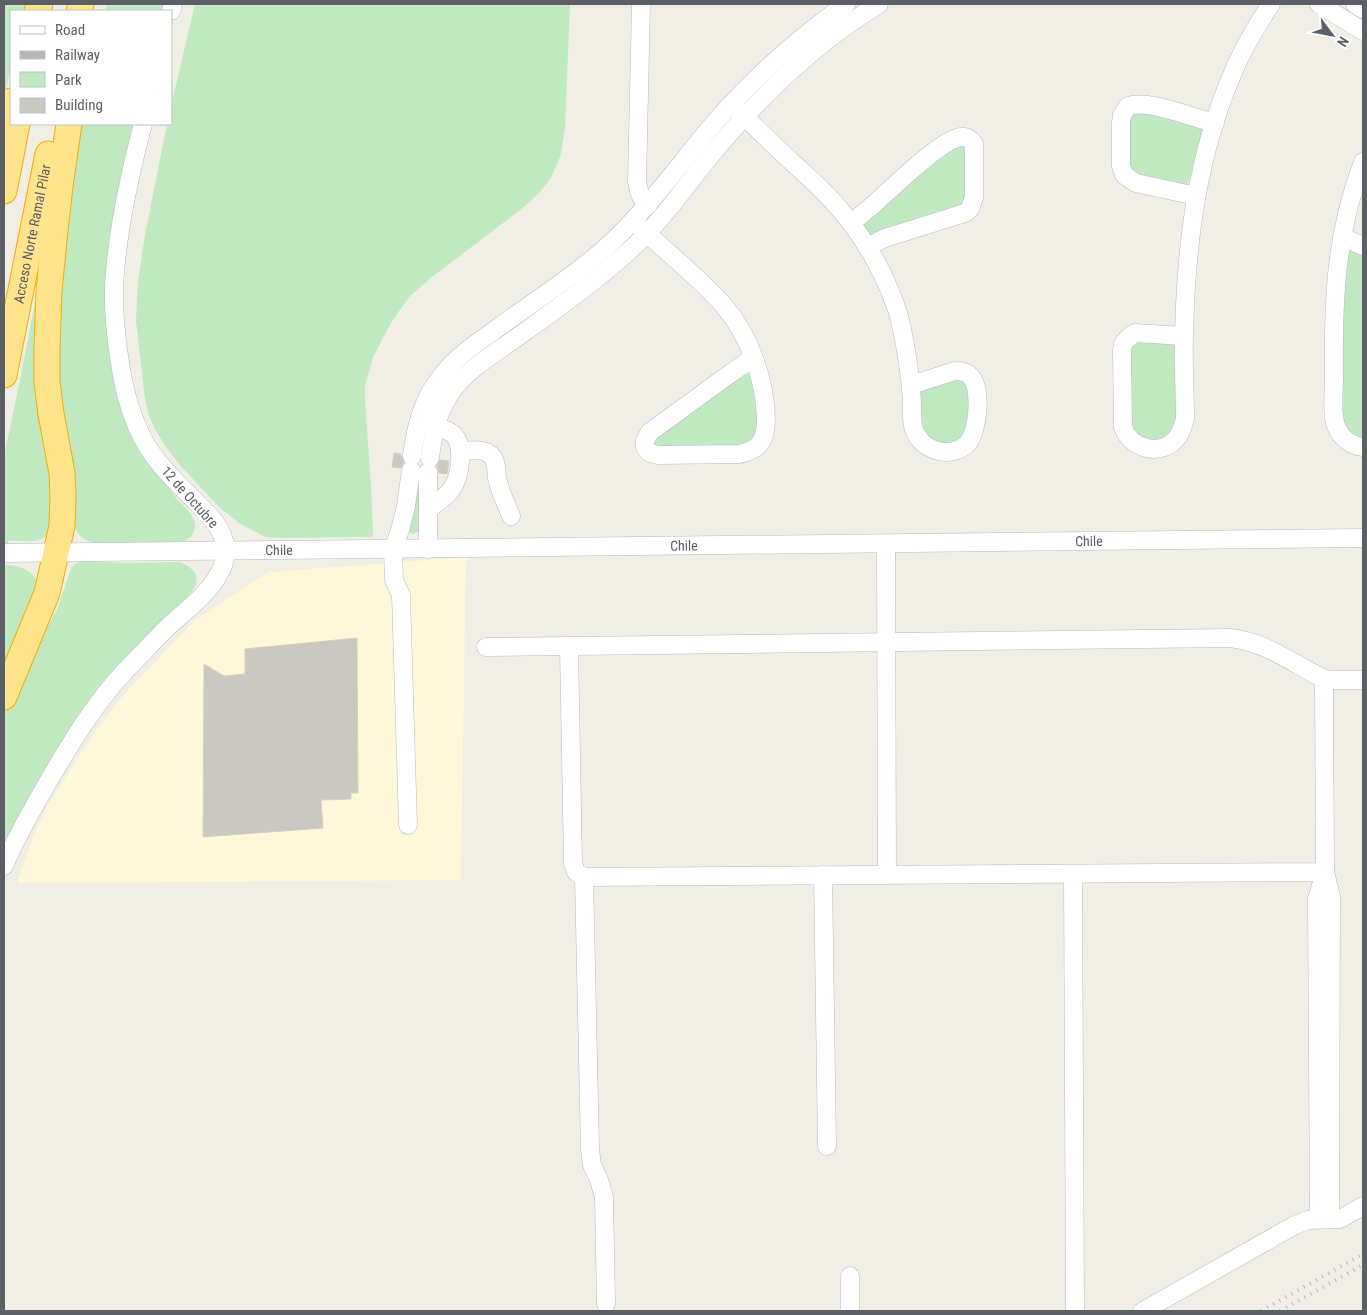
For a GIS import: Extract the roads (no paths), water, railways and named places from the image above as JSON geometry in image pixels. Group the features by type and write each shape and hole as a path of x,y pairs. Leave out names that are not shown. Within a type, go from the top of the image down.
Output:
{"highway":[{"path":"4,126 10,105"},
{"path":"4,191 17,125"},
{"name":"Acceso Norte Ramal Pilar","path":"4,375 55,125"},
{"path":"4,697 47,593 62,526 62,473 48,390 47,347 49,290 60,186 69,125"}],"street":[{"path":"641,4 637,182 642,200 648,205"},
{"path":"408,825 401,595 394,580 393,550 406,506 419,411 434,386 453,363 596,256 619,236 648,205 732,104 793,45 815,26 846,4"},
{"path":"1184,336 1135,333 1123,344 1123,428 1128,438 1138,445 1152,449 1163,448 1175,441 1183,428 1185,419 1184,336 1189,248 1196,196 1205,156 1234,69 1255,29 1271,4"},
{"path":"1320,4 1363,31"},
{"path":"1355,4 1363,9"},
{"path":"428,549 429,471 435,427 449,395 465,376 607,270 631,248 687,186 744,116 805,58 871,6"},
{"path":"732,104 823,191 851,223 867,247 897,309 909,363 915,433 924,444 932,449 947,452 962,447 968,442 977,421 977,391 969,374 955,371 911,385"},
{"path":"1196,196 1136,182 1124,175 1121,166 1122,115 1128,106 1145,104 1215,124"},
{"name":"12 de Octubre","path":"142,125 126,188 114,274 114,306 121,373 134,418 148,448 215,522 225,540 226,551"},
{"path":"851,223 898,181 952,140 963,137 974,144 974,197 970,208 965,214 884,238 867,247"},
{"path":"1363,162 1352,192 1342,237 1336,271 1334,319 1335,423 1340,434 1345,439 1350,443 1363,447"},
{"path":"633,220 724,306 734,318 753,358 760,379 766,416 764,434 754,450 739,454 659,455 653,454 646,449 644,444 650,432 753,358"},
{"path":"1342,237 1363,246"},
{"path":"419,411 435,427 446,429 453,434 460,451 457,477 451,490 428,510"},
{"path":"460,451 484,451 494,459 500,488 511,516"},
{"path":"411,469 429,471"},
{"name":"Chile","path":"10,553 1363,538"},
{"path":"886,544 887,875"},
{"path":"4,866 12,844 72,740 90,714 107,691 138,658 208,591 226,559 226,551"},
{"path":"486,647 1230,638 1266,647 1324,679 1363,680"},
{"path":"569,647 573,863 576,872 584,877 1325,872"},
{"path":"1324,679 1325,872 1331,897 1324,1219"},
{"path":"1073,874 1075,1311"},
{"path":"823,875 828,1146"},
{"path":"584,877 590,1148 592,1165 604,1197 606,1304"},
{"path":"1144,1311 1295,1225 1308,1220 1340,1219 1363,1206"},
{"path":"850,1276 850,1311"}],"railway":[{"path":"1261,1311 1363,1254"},
{"path":"1280,1311 1363,1265"}]}
